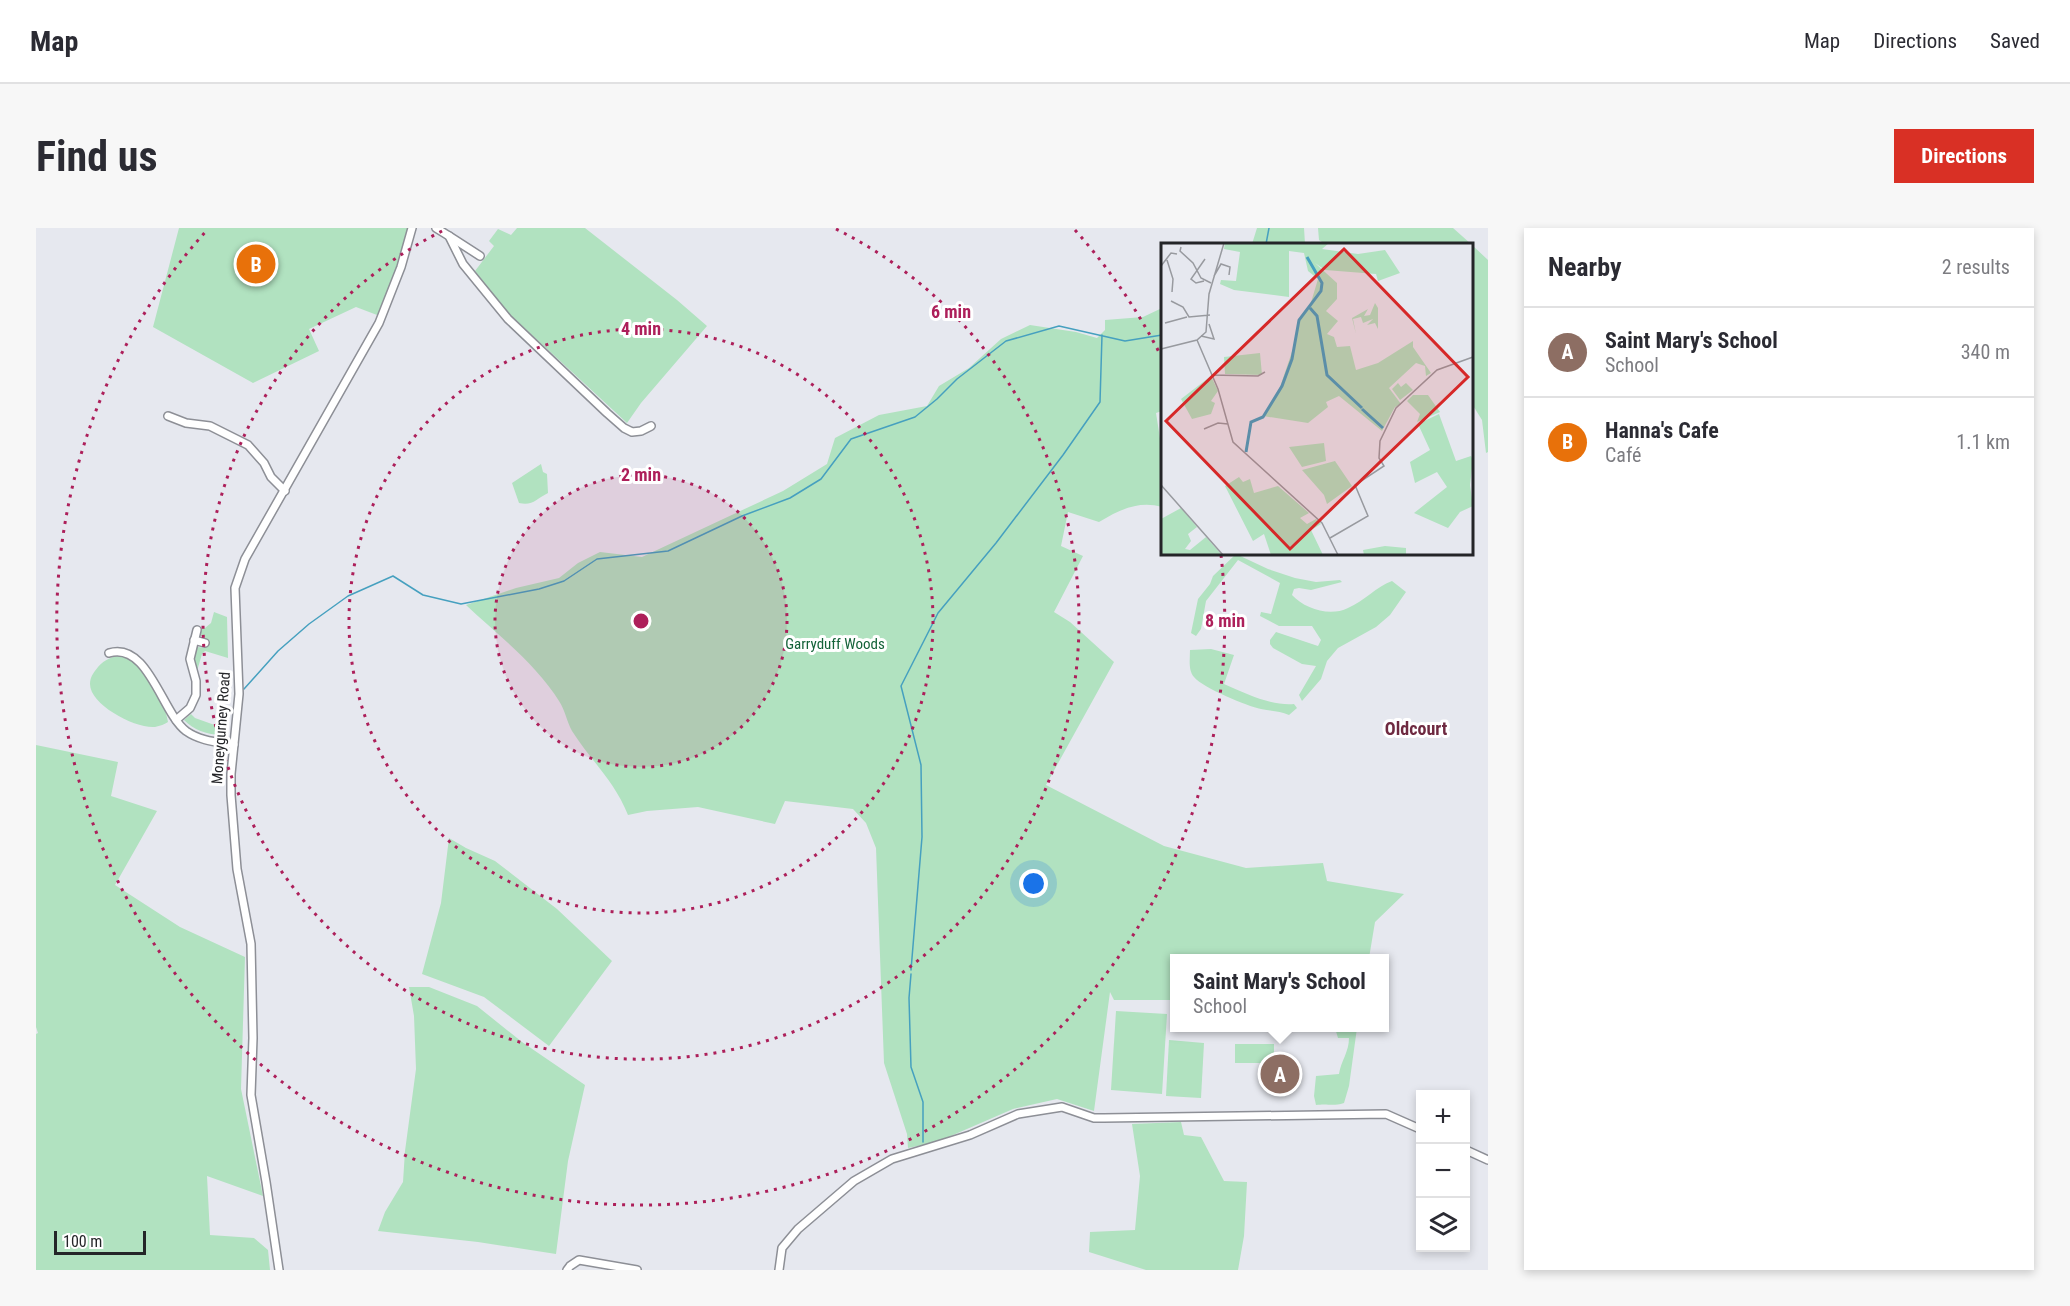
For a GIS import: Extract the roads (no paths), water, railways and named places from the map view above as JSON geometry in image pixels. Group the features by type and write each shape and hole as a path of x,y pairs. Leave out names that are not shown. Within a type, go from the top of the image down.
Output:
{"street":[{"name":"Moneygurney Road","path":"279,1270 251,1095 252,962 237,869 231,795 239,694 235,588 245,559 387,307 412,228"},
{"path":"436,228 480,256"},
{"path":"449,236 463,264 496,305 562,371 624,428 632,432 651,426"},
{"path":"168,416 186,423 210,426 248,445 264,463 271,477 285,491"},
{"path":"176,720 190,708 196,695 196,681 190,659 197,630"},
{"path":"194,640 205,643"},
{"path":"109,653 121,651 138,662 155,683 183,729 200,739 234,745"},
{"path":"779,1270 782,1248 787,1242 798,1229 854,1181 892,1159 970,1135 1018,1114 1062,1107 1094,1118 1386,1114 1416,1127"},
{"path":"1470,1152 1488,1160"},
{"path":"567,1270 579,1260 637,1270"}],"waterway":[{"path":"1266,243 1269,228"},
{"path":"244,689 278,651 309,624 348,596 393,576 423,595 461,604 539,589 564,581 597,559 668,551 742,516 790,498 821,479 851,439 915,417 957,379 1006,341 1059,326 1125,341 1161,335"},
{"path":"911,970 922,837 921,765 901,686 938,613 996,543 1100,402 1102,335"},
{"path":"911,974 909,998 911,1067 923,1102 923,1142"}],"place":[{"name":"Hanna's Cafe","path":"256,264"},
{"name":"Saint Mary's School","path":"1280,1074"}],"district":[{"name":"Oldcourt","path":"1416,728"}],"park label":[{"name":"Garryduff Woods","path":"835,644"}]}
